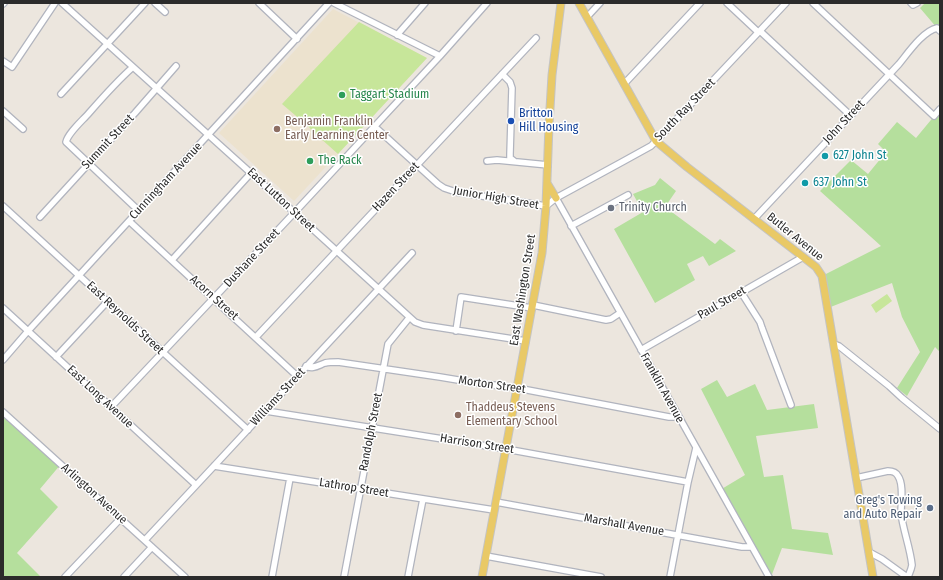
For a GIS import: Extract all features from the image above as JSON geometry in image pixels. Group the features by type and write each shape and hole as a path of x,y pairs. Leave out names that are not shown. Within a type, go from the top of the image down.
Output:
{"main road":[{"name":"East Washington Street","path":"482,577 542,253 546,206 552,75 561,3"},
{"name":"Butler Avenue","path":"579,3 656,141 682,163 803,256 816,267 822,276 873,577"},
{"path":"547,182 556,198"}],"street":[{"path":"3,61 12,67 55,3"},
{"name":"East Lutton Street","path":"62,3 415,322 456,331 526,341"},
{"path":"61,94 145,3"},
{"path":"155,3 165,12"},
{"path":"259,3 297,39"},
{"name":"Cunningham Avenue","path":"3,360 138,210 330,3"},
{"path":"334,3 440,56"},
{"path":"397,35 425,3"},
{"name":"Dushane Street","path":"111,407 294,213 440,56 487,3"},
{"path":"587,17 600,3"},
{"path":"624,84 700,3"},
{"path":"727,3 850,115"},
{"name":"South Ray Street","path":"546,206 556,198 651,146 786,3"},
{"path":"812,3 934,116 940,109"},
{"name":"John Street","path":"754,219 923,37 930,31 939,30"},
{"name":"Hazen Street","path":"256,337 536,38"},
{"name":"Summit Street","path":"40,216 176,66"},
{"path":"133,67 72,131 66,142 138,210"},
{"path":"502,74 510,82 512,88 510,156 514,161"},
{"path":"3,111 23,129"},
{"name":"Junior High Street","path":"374,126 438,184 449,190 546,206"},
{"path":"488,161 514,161 548,165"},
{"path":"172,260 251,173"},
{"path":"571,226 628,195"},
{"name":"Franklin Avenue","path":"556,198 769,577"},
{"name":"East Reynolds Street","path":"3,206 248,430"},
{"name":"Acorn Street","path":"129,221 297,376"},
{"name":"Williams Street","path":"145,540 412,254"},
{"name":"Paul Street","path":"641,350 803,256"},
{"path":"741,292 760,322 791,405"},
{"path":"456,331 461,297 532,307 606,320 620,313"},
{"path":"56,357 107,302"},
{"name":"East Long Avenue","path":"3,308 196,485"},
{"name":"Randolph Street","path":"344,577 388,344 410,318"},
{"path":"834,344 839,346 889,386 940,429"},
{"name":"Morton Street","path":"306,366 312,368 325,363 338,362 383,368 517,388 669,417 678,416"},
{"name":"Harrison Street","path":"266,411 506,449 688,482"},
{"name":"Arlington Avenue","path":"3,412 185,577"},
{"path":"670,577 696,448"},
{"name":"Lathrop Street","path":"214,466 494,510"},
{"path":"856,478 888,471 892,471 898,476 901,484 902,518 912,565 907,577 882,559 869,552"},
{"path":"272,577 290,478"},
{"path":"408,577 423,499"},
{"name":"Marshall Avenue","path":"496,502 742,547 752,547"},
{"path":"66,577 121,518"},
{"path":"124,577 152,547"},
{"path":"486,556 601,577"}],"shaded area":[{"path":"333,9 427,58 294,201 219,133"}],"green space":[{"path":"925,3 940,3 940,26 937,28 920,8"},
{"name":"Taggart Stadium","path":"359,22 427,58 338,154 282,104"},
{"path":"940,109 940,352 935,347 907,396 897,388 920,352 902,317 892,283 828,308 822,276 881,246 820,191 851,160 868,174 886,152 878,144 897,122 916,138"},
{"path":"660,178 676,191 665,207 715,244 720,239 736,251 709,266 703,256 687,264 695,280 655,303 614,229 643,212 633,194 655,185"},
{"path":"887,294 892,301 876,313 871,305"},
{"path":"717,380 727,397 755,384 767,410 814,404 818,428 756,436 764,477 783,475 792,529 828,533 833,555 782,548 771,577 720,490 745,475 701,389"},
{"path":"3,412 61,464 40,489 58,507 17,553 41,577 3,577"}],"place":[{"name":"Taggart Stadium","path":"342,95"},
{"name":"Britton Hill Housing","path":"511,121"},
{"name":"Benjamin Franklin Early Learning Center","path":"277,129"},
{"name":"627 John St","path":"825,156"},
{"name":"The Rack","path":"310,161"},
{"name":"637 John St","path":"805,183"},
{"name":"Trinity Church","path":"611,208"},
{"name":"Thaddeus Stevens Elementary School","path":"458,415"},
{"name":"Greg's Towing and Auto Repair","path":"930,508"}]}
